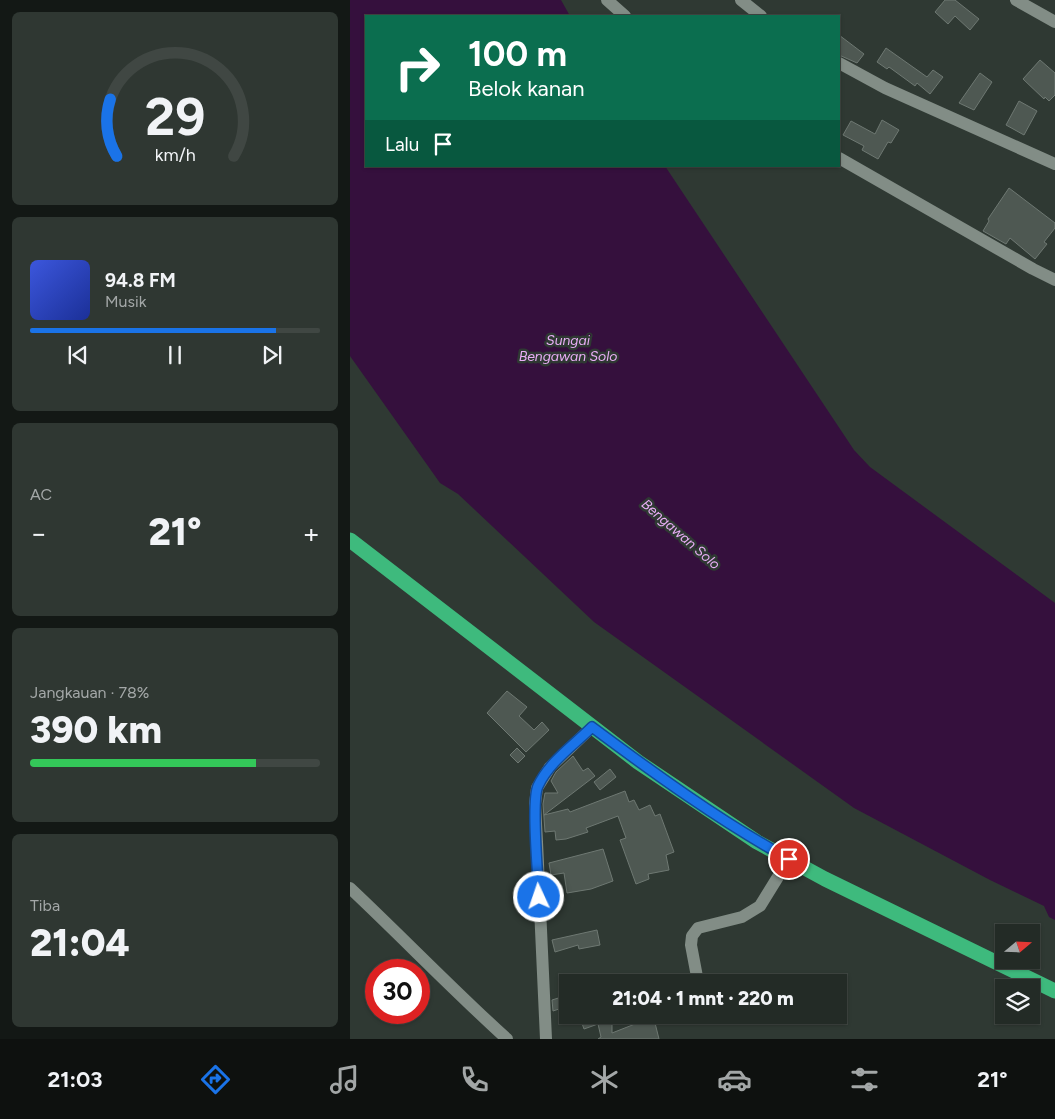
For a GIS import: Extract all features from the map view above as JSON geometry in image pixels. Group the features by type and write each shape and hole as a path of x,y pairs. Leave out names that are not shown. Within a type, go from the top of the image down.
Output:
{"highway":[{"path":"350,540 638,762 757,842 825,879 1055,991"}],"street":[{"path":"607,0 624,15"},
{"path":"740,0 760,15"},
{"path":"1016,0 1055,22"},
{"path":"840,64 885,88 1055,164"},
{"path":"840,159 1055,280"},
{"path":"546,1039 536,842 537,788 550,767 592,727"},
{"path":"696,974 691,945 692,936 698,928 742,917 760,906 789,859"},
{"path":"350,888 507,1039"}],"water":[{"name":"Sungai Bengawan Solo","path":"350,0 561,0 569,15 365,15 365,167 666,167 854,450 870,467 1055,603 1055,920 1049,917 1044,906 990,880 854,808 594,622 458,494 440,483 350,356"}],"building":[{"path":"945,0 955,0 979,19 970,30 955,16 948,24 935,12"},
{"path":"840,36 864,54 857,63 840,55"},
{"path":"886,48 927,77 933,70 943,77 930,94 917,83 915,86 889,67 887,69 877,62"},
{"path":"1040,60 1055,73 1055,95 1049,101 1045,97 1044,99 1023,79"},
{"path":"980,73 992,82 974,110 959,103"},
{"path":"1019,101 1037,111 1024,135 1006,125"},
{"path":"882,120 899,130 891,143 888,142 878,159 862,150 864,146 843,135 851,121 875,134"},
{"path":"1009,188 1055,223 1055,228 1044,242 1047,244 1035,259 1010,238 1006,244 983,231 989,221 988,219"},
{"path":"507,691 527,707 519,716 534,730 542,722 549,730 526,752 487,713"},
{"path":"517,748 525,756 518,763 510,755"},
{"path":"573,756 583,771 588,768 595,776 544,815 568,809 570,812 625,791 629,802 634,800 639,810 650,805 655,816 660,814 674,852 666,855 669,870 648,874 649,879 636,884 620,840 626,838 618,816 586,828 588,832 566,839 556,840 555,831 545,832 543,804 545,793 558,793 551,781 556,772"},
{"path":"610,769 616,777 600,790 594,782"},
{"path":"603,849 613,881 591,889 567,893 564,873 551,875 549,863"},
{"path":"597,930 600,945 579,949 578,945 555,952 552,940"},
{"path":"559,998 559,1009 553,1011 552,1000"},
{"path":"582,1024 598,1024 584,1029"},
{"path":"598,1024 612,1024 612,1033 635,1024 655,1024 659,1039 598,1039 601,1037"}],"route":[{"path":"539,897 536,842 537,788 550,767 592,727 638,762 724,820 757,842 789,859"}],"water label":[{"name":"Bengawan Solo","path":"681,534"}]}
